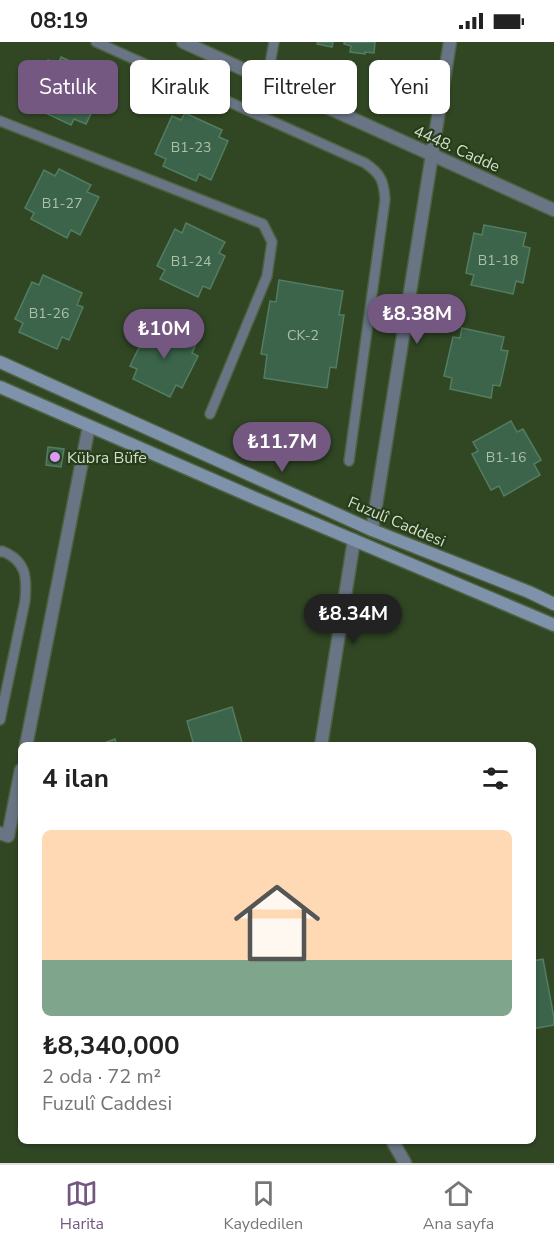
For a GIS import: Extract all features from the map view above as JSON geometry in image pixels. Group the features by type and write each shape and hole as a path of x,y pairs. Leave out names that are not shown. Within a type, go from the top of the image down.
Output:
{"street":[{"name":"4448. Cadde","path":"183,42 242,69"},
{"path":"372,530 450,42"},
{"name":"4448. Cadde","path":"342,114 554,210"},
{"name":"Fuzulî Caddesi","path":"1,360 372,530 554,604"},
{"name":"Fuzulî Caddesi","path":"0,387 554,625"},
{"path":"27,742 89,426"},
{"path":"322,742 354,540"},
{"path":"18,781 4,835 18,841"},
{"path":"394,1144 405,1163"}],"lane":[{"path":"96,42 365,163 380,176 384,183 386,200 349,462"},
{"path":"271,60 274,42"},
{"path":"0,121 263,224 272,242 267,276 210,414"},
{"path":"0,552 10,555 20,564 27,582 0,720"}],"building":[{"path":"318,42 333,42 332,47 317,44"},
{"path":"344,42 375,42 374,53 350,52 351,46"},
{"path":"48,114 91,114 86,124 74,119 71,125"},
{"path":"184,114 187,114 222,130 219,137 228,141 211,180 199,174 196,181 163,166 166,159 155,154 172,116 181,120"},
{"path":"59,169 91,185 87,192 99,197 80,235 71,230 67,238 31,219 34,213 25,208 44,170 55,176"},
{"path":"186,223 225,242 219,253 225,256 210,289 203,286 198,297 160,279 165,270 157,266 175,229 182,233"},
{"path":"484,225 526,233 523,246 530,248 523,283 516,281 513,294 471,285 474,275 466,273 474,233 482,235"},
{"path":"43,275 82,293 77,305 83,307 69,340 62,337 57,349 19,332 23,323 15,319 32,282 39,285"},
{"path":"279,280 343,291 339,315 344,315 336,368 330,367 327,388 264,378 267,355 261,354 270,301 276,302"},
{"path":"159,323 197,341 192,353 198,356 182,388 176,385 170,397 133,379 137,369 130,366 148,329 154,332"},
{"path":"462,328 504,337 501,350 508,351 500,386 493,385 491,398 450,389 452,378 444,376 453,337 460,338"},
{"path":"511,421 517,432 523,429 541,460 534,464 540,475 504,496 499,486 491,490 472,454 478,451 473,442"},
{"name":"Kübra Büfe","path":"48,447 64,449 61,467 46,465"},
{"path":"232,707 242,742 193,742 187,721"},
{"path":"543,959 554,1025 536,1028 536,960"}],"place":[{"name":"Kübra Büfe","path":"55,457"}]}
